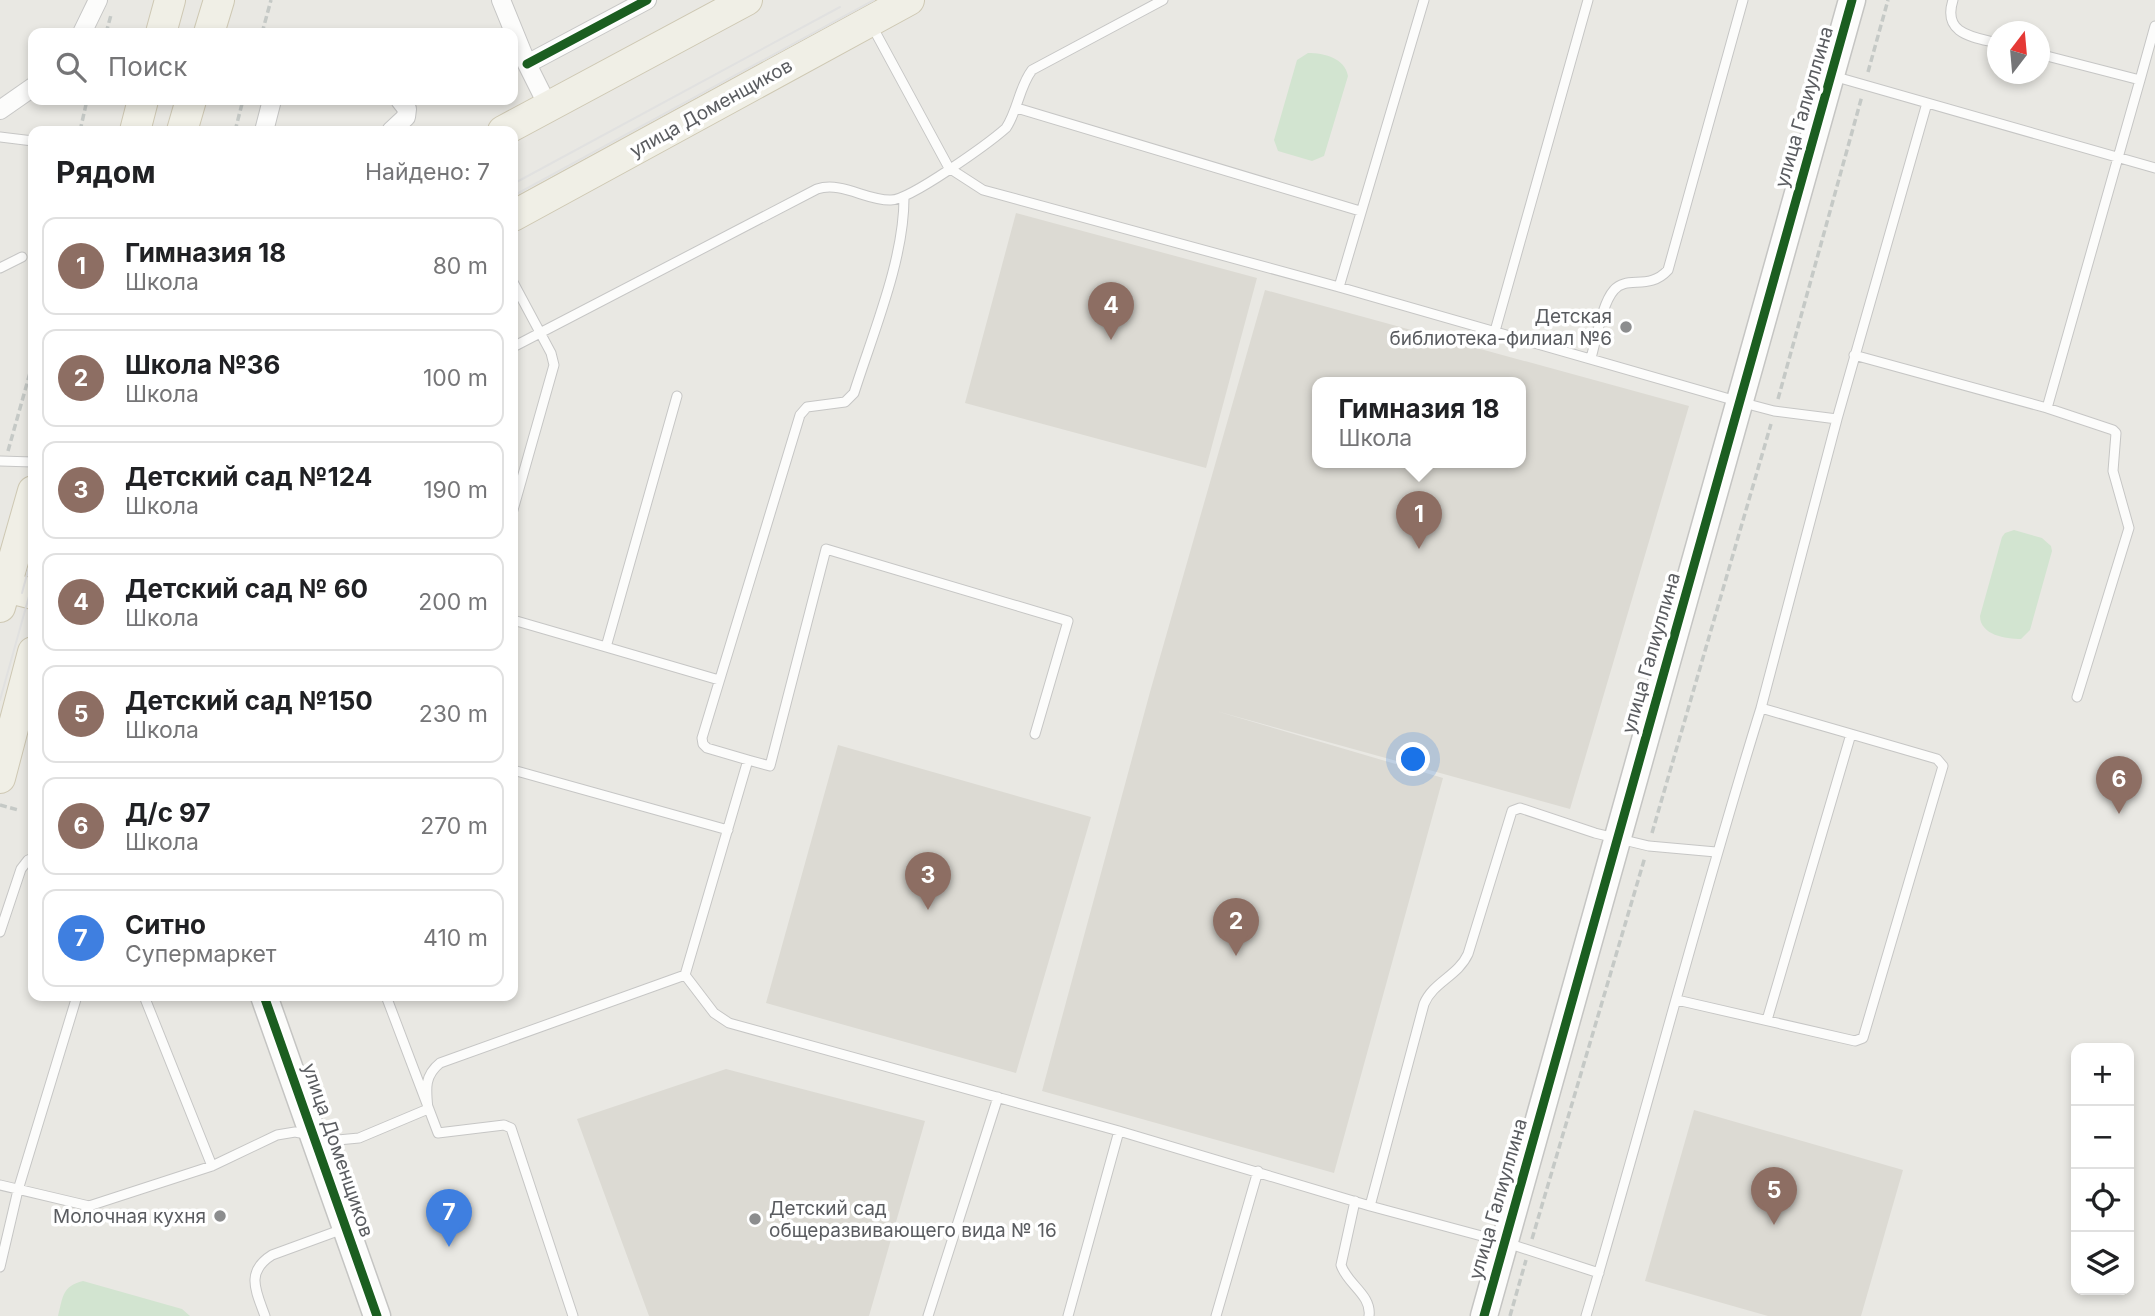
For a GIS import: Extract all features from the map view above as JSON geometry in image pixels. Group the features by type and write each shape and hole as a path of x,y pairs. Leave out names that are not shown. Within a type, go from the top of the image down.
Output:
{"main road":[{"path":"162,28 170,0"},
{"path":"211,28 219,0"},
{"path":"512,126 747,0"},
{"name":"улица Доменщиков","path":"518,213 909,0"},
{"path":"136,126 142,105"},
{"path":"183,126 190,105"},
{"path":"13,596 28,517"},
{"path":"0,778 28,671"}],"street":[{"path":"84,28 98,0"},
{"path":"501,0 512,28"},
{"path":"527,64 647,0"},
{"name":"улица Галиуллина","path":"1483,1316 1516,1247 1618,838 1852,0"},
{"path":"518,42 548,106"},
{"path":"0,110 28,90"},
{"path":"265,126 271,105"},
{"path":"396,126 406,117 407,109 404,105"},
{"name":"улица Доменщиков","path":"266,1001 377,1316"}],"lane":[{"path":"518,344 817,189 830,186 881,200 904,198 1006,128 1017,108 1027,76 1032,70 1163,0"},
{"path":"1339,287 1424,0"},
{"path":"1495,331 1588,0"},
{"path":"1591,358 1607,301 1613,291 1620,285 1653,282 1668,270 1743,0"},
{"path":"1953,0 1950,15 1953,24 1967,35 1987,40"},
{"path":"869,22 949,168 983,190 1339,287 1740,402 1774,411 1837,419"},
{"path":"2047,408 2155,26"},
{"path":"2050,57 2140,80"},
{"path":"1831,76 2155,168"},
{"path":"1586,1316 1677,1000 1716,852 1761,708 1854,355 1927,103"},
{"path":"1017,108 1360,211"},
{"path":"0,136 28,140"},
{"path":"904,198 904,224 899,250 854,393 845,402 807,407 800,415 719,680 702,738 703,744 707,748 770,766 826,549 1068,621 1035,734"},
{"path":"0,268 22,257"},
{"path":"518,291 551,353 554,365 518,492"},
{"path":"1854,355 2047,408 2116,433 2113,471 2129,528 2077,697"},
{"path":"606,647 677,396"},
{"path":"3,460 28,462"},
{"path":"518,621 719,680"},
{"path":"1677,1000 1855,1041 1863,1038 1943,766 1937,759 1761,708"},
{"path":"1767,1020 1851,734"},
{"path":"685,975 748,760"},
{"path":"518,771 728,830"},
{"path":"1370,1206 1424,1004 1432,990 1458,970 1468,954 1512,811 1520,808 1649,846 1716,852"},
{"path":"0,932 21,869 28,860"},
{"path":"685,975 714,1013 729,1023 1119,1131 1599,1273"},
{"path":"428,1109 426,1079 431,1070 440,1063 685,975"},
{"path":"0,1267 18,1190 75,1001"},
{"path":"147,1001 212,1166"},
{"path":"388,1001 438,1133 504,1125 511,1128 573,1316"},
{"path":"928,1316 998,1097"},
{"path":"0,1185 89,1206 212,1166 277,1135 295,1132 338,1140 359,1138 428,1109"},
{"path":"1068,1316 1119,1131"},
{"path":"1216,1316 1258,1171"},
{"path":"1355,1201 1341,1265 1369,1305 1369,1316"},
{"path":"265,1316 254,1280 263,1261 272,1255 347,1228"}],"path":[{"path":"263,28 271,0"},
{"path":"1510,1316 1516,1247 1649,846 1888,0"},
{"path":"81,126 86,105"},
{"path":"236,126 242,105"},
{"path":"3,460 28,378"},
{"path":"0,805 18,810"}],"shaded area":[{"path":"1016,213 1257,278 1206,468 965,403"},
{"path":"1265,290 1689,406 1570,809 1216,711 1443,778 1334,1173 1042,1091 1150,692"},
{"path":"838,745 1091,817 1016,1073 766,1003"},
{"name":"Детский сад общеразвивающего вида № 16","path":"726,1069 925,1121 869,1316 649,1316 577,1119"},
{"path":"1694,1110 1903,1170 1861,1316 1768,1316 1645,1281"}],"green space":[{"path":"1308,53 1321,54 1338,61 1348,76 1324,156 1312,161 1278,151 1274,140 1297,60"},
{"path":"2014,530 2042,538 2051,546 2052,551 2030,630 2021,639 2001,637 1989,632 1984,628 1980,616 2002,537"},
{"path":"83,1281 182,1309 190,1316 58,1316 67,1289"}],"tram line":[{"path":"518,193 874,0"},
{"path":"518,181 840,7"},
{"path":"22,593 28,571"},
{"path":"0,700 28,600"}],"cycle path":[{"path":"527,64 647,0"},
{"path":"1484,1316 1852,0"},
{"path":"266,1001 377,1316"}],"place":[{"name":"Детская библиотека-филиал №6","path":"1626,327"},
{"name":"Детский сад № 60","path":"1111,340"},
{"name":"Гимназия 18","path":"1419,549"},
{"name":"Д/с 97","path":"2119,814"},
{"name":"Детский сад №124","path":"928,910"},
{"name":"Школа №36","path":"1236,956"},
{"name":"Молочная кухня","path":"220,1216"},
{"name":"Детский сад общеразвивающего вида № 16","path":"755,1219"},
{"name":"Детский сад №150","path":"1774,1225"},
{"name":"Ситно","path":"449,1247"}]}
